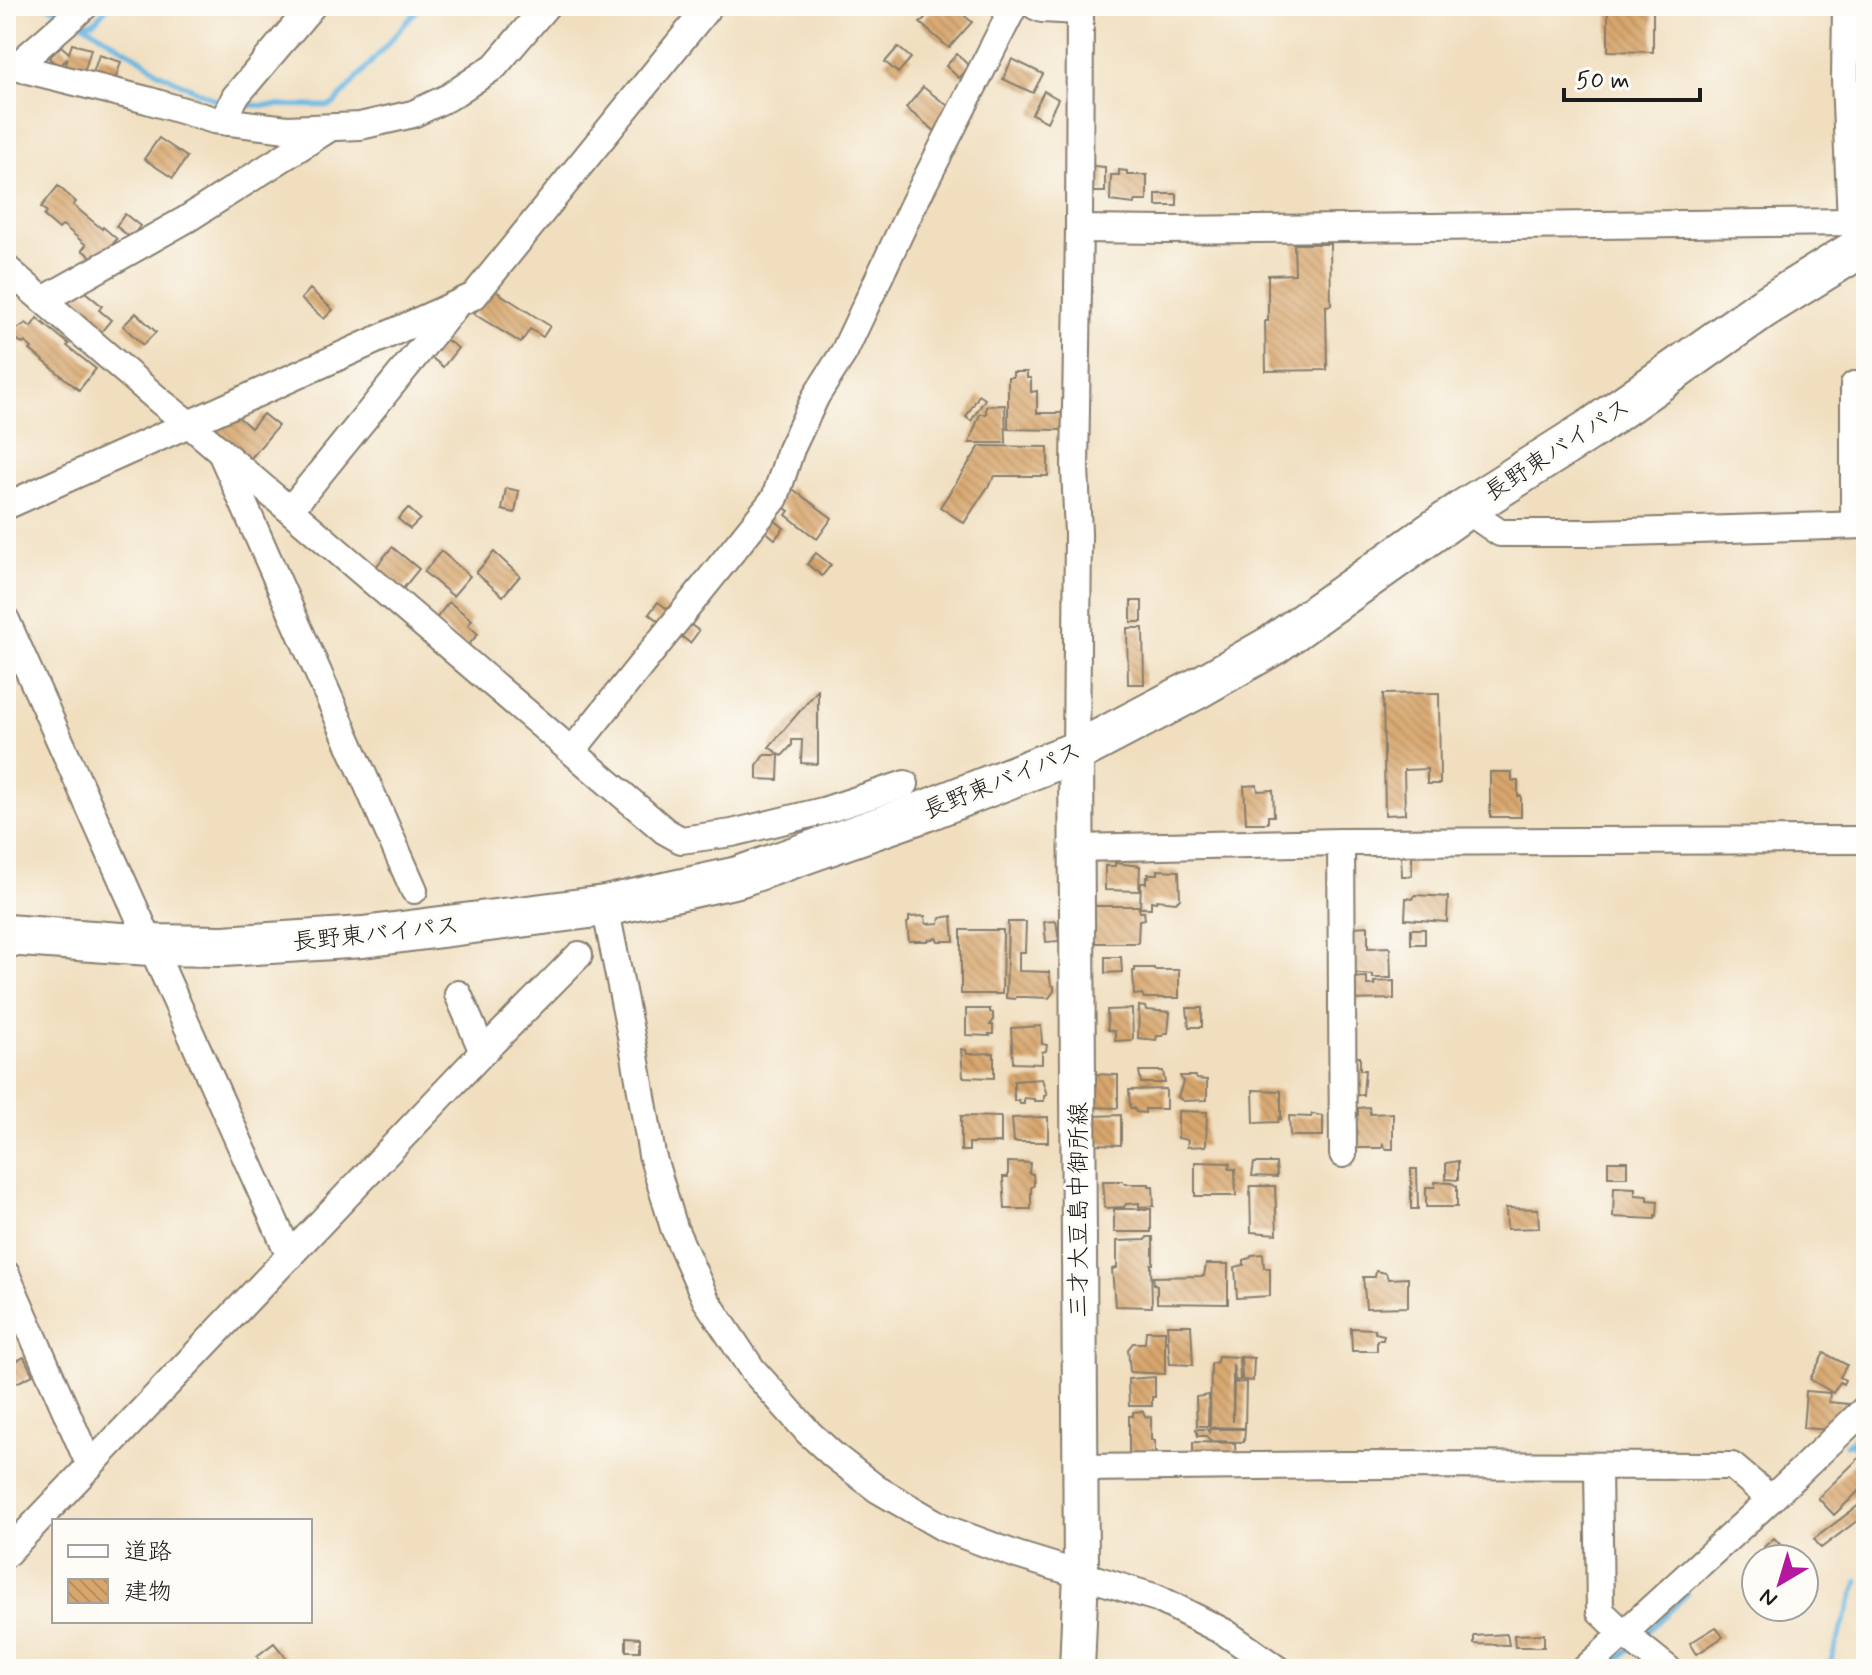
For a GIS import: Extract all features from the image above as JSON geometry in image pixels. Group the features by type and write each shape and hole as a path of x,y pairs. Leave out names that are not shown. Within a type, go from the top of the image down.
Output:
{"highway":[{"name":"長野東バイパス","path":"6,935 150,945 224,946 363,937 605,906 738,877 920,813 1076,752 1273,645 1465,509 1594,427 1861,237"}],"main road":[{"name":"三才大豆島中御所線","path":"1076,752 1081,1468 1077,1669"}],"street":[{"path":"11,67 147,100 214,120 230,110 312,6"},
{"path":"230,110 287,129 360,126 413,114 449,97 495,66 546,6"},
{"path":"6,506 474,296 709,6"},
{"path":"572,751 775,498 791,449 816,396 844,352 912,207 1014,6"},
{"path":"1035,6 1042,9 1079,8 1076,752"},
{"path":"1079,229 1861,237 1845,80 1846,6"},
{"path":"11,67 74,15"},
{"path":"43,300 187,219 330,128"},
{"path":"6,268 665,831 681,840 732,833 823,811 905,784"},
{"path":"290,510 458,303"},
{"path":"1465,509 1500,533 1860,525 1854,385 1866,385"},
{"path":"220,450 414,890"},
{"path":"6,620 290,1256"},
{"path":"1077,848 1341,842 1866,840"},
{"path":"1341,842 1343,1154"},
{"path":"605,906 652,1155 674,1228 706,1300 752,1369 833,1455 877,1489 944,1528 1017,1555 1157,1598 1226,1633 1277,1669"},
{"path":"6,1554 579,955"},
{"path":"458,994 483,1052"},
{"path":"6,1274 90,1466"},
{"path":"1585,1669 1633,1640 1771,1499 1866,1408"},
{"path":"1598,1466 1600,1611 1668,1669"},
{"path":"1081,1468 1732,1466 1771,1499"}],"building":[{"path":"936,6 953,6 972,22 949,48 920,23"},
{"path":"1608,6 1653,6 1653,52 1608,51"},
{"path":"72,44 91,49 84,73 65,68 68,58 59,67 49,58 61,46 69,53"},
{"path":"898,47 911,58 898,73 885,62"},
{"path":"957,54 970,67 959,78 946,66"},
{"path":"99,55 121,62 115,80 93,73"},
{"path":"1012,59 1043,74 1033,93 1003,79"},
{"path":"923,87 952,109 935,131 906,108"},
{"path":"1044,91 1058,99 1047,122 1032,114"},
{"path":"159,138 187,157 173,178 144,159"},
{"path":"1093,166 1105,167 1105,192 1092,192"},
{"path":"1119,170 1127,171 1127,175 1147,175 1147,201 1135,201 1134,204 1110,201 1111,175 1119,175"},
{"path":"58,186 76,202 73,205 117,239 98,262 82,250 86,245 63,225 59,229 44,216 47,212 41,207"},
{"path":"1156,194 1177,194 1177,206 1156,206"},
{"path":"125,214 140,226 131,238 116,226"},
{"path":"1294,244 1330,244 1331,305 1326,306 1327,370 1266,371 1268,275 1295,274"},
{"path":"79,287 102,306 99,310 111,320 98,336 84,324 87,320 66,303"},
{"path":"491,288 550,326 543,337 530,329 521,343 474,314"},
{"path":"310,289 333,310 324,319 301,299"},
{"path":"136,313 156,332 143,345 123,326"},
{"path":"37,318 96,369 79,390 30,350 32,348 25,342 23,344 10,334 26,323 31,327"},
{"path":"445,339 458,348 443,367 431,357"},
{"path":"1013,372 1027,372 1027,378 1031,378 1031,392 1037,391 1037,413 1062,413 1062,430 1008,429 1008,377 1013,377"},
{"path":"979,395 985,399 971,421 966,417"},
{"path":"1005,405 1006,443 969,443 980,414 986,414 986,406"},
{"path":"229,409 251,428 263,414 278,426 246,464 209,434"},
{"path":"980,446 1048,447 1048,476 995,476 964,523 940,507"},
{"path":"790,487 832,518 817,539 786,515 789,511 778,503"},
{"path":"506,488 519,491 515,513 502,510"},
{"path":"408,508 420,519 410,529 398,519"},
{"path":"769,516 784,528 775,539 760,527"},
{"path":"392,547 419,569 402,590 375,568"},
{"path":"441,551 470,576 453,596 424,572"},
{"path":"494,552 520,576 503,596 476,573"},
{"path":"816,553 831,565 822,576 807,564"},
{"path":"1131,601 1142,601 1142,622 1131,622"},
{"path":"449,602 472,620 468,625 478,634 467,647 435,620"},
{"path":"658,602 674,614 665,626 649,614"},
{"path":"686,621 699,631 690,643 676,632"},
{"path":"1127,628 1143,628 1144,684 1128,684"},
{"path":"818,690 818,764 801,763 802,740 792,740 792,745 782,756 769,747"},
{"path":"1439,693 1440,784 1427,784 1427,769 1404,770 1405,814 1385,815 1383,694"},
{"path":"764,755 779,755 778,780 757,779 757,765"},
{"path":"1490,772 1512,772 1512,781 1518,781 1518,796 1521,796 1521,817 1490,817"},
{"path":"1257,785 1258,791 1273,790 1274,816 1268,816 1268,823 1246,823 1244,786"},
{"path":"1401,854 1412,854 1412,876 1402,876"},
{"path":"1115,863 1140,866 1139,891 1105,890 1105,866 1115,866"},
{"path":"1158,870 1179,871 1180,899 1176,902 1151,901 1151,908 1140,908 1141,883 1146,883 1148,874 1158,874"},
{"path":"1415,895 1448,897 1447,922 1405,919 1406,898 1413,899"},
{"path":"1091,906 1138,906 1140,912 1144,912 1145,919 1139,920 1138,943 1093,943"},
{"path":"925,916 926,924 939,923 940,918 952,916 954,941 938,941 936,938 909,941 909,917"},
{"path":"1056,921 1059,941 1046,942 1044,922"},
{"path":"1008,922 1026,922 1025,952 1019,952 1019,971 1049,972 1054,991 1049,998 1006,998"},
{"path":"1368,926 1368,948 1390,947 1391,978 1349,973 1353,927"},
{"path":"1411,929 1425,929 1425,944 1411,944"},
{"path":"961,930 1003,930 1002,994 961,994"},
{"path":"1105,957 1121,957 1122,972 1105,973"},
{"path":"1135,968 1179,970 1179,998 1134,995"},
{"path":"1367,977 1367,985 1394,981 1394,999 1347,1000 1347,978"},
{"path":"1139,1006 1146,1010 1170,1012 1168,1033 1157,1036 1156,1040 1138,1038"},
{"path":"1187,1008 1202,1008 1202,1027 1189,1027"},
{"path":"966,1009 990,1009 993,1013 990,1025 993,1025 993,1034 966,1035"},
{"path":"1132,1009 1133,1040 1115,1041 1115,1031 1108,1030 1107,1010"},
{"path":"1041,1026 1042,1044 1047,1045 1046,1051 1042,1052 1042,1064 1013,1063 1011,1028"},
{"path":"961,1049 966,1050 967,1054 994,1053 994,1078 963,1077"},
{"path":"1348,1057 1360,1057 1360,1070 1365,1070 1363,1095 1346,1095"},
{"path":"1139,1071 1163,1071 1165,1083 1141,1083"},
{"path":"1089,1074 1118,1075 1118,1108 1089,1107"},
{"path":"1180,1076 1207,1080 1207,1100 1183,1101 1178,1097 1183,1082"},
{"path":"1042,1079 1047,1095 1044,1101 1024,1098 1024,1104 1020,1104 1019,1100 1014,1101 1014,1081"},
{"path":"1166,1089 1166,1109 1145,1109 1145,1113 1130,1108 1129,1090"},
{"path":"1253,1090 1281,1091 1281,1119 1278,1122 1254,1123"},
{"path":"1369,1107 1370,1114 1393,1113 1393,1149 1386,1149 1383,1144 1382,1148 1347,1148 1347,1115 1358,1115 1358,1108"},
{"path":"1178,1111 1207,1112 1206,1146 1187,1147 1188,1140 1178,1138"},
{"path":"1312,1114 1323,1116 1323,1136 1290,1136 1289,1116 1311,1117"},
{"path":"1121,1115 1121,1145 1096,1144 1093,1116"},
{"path":"961,1116 1001,1117 1001,1143 969,1143 969,1151 961,1151"},
{"path":"1048,1117 1048,1142 1014,1142 1012,1118"},
{"path":"1458,1161 1458,1180 1446,1179 1446,1163"},
{"path":"1608,1161 1627,1161 1627,1177 1608,1177"},
{"path":"1008,1162 1030,1163 1029,1174 1033,1174 1034,1185 1031,1188 1031,1209 1005,1209 1003,1177 1008,1177"},
{"path":"1195,1162 1230,1163 1229,1169 1235,1169 1236,1196 1195,1196"},
{"path":"1254,1163 1276,1163 1277,1177 1252,1176"},
{"path":"1411,1169 1417,1169 1418,1209 1411,1209"},
{"path":"1103,1181 1149,1184 1153,1186 1154,1206 1139,1207 1139,1203 1105,1208"},
{"path":"1435,1182 1457,1186 1457,1207 1426,1207 1426,1187 1435,1187"},
{"path":"1250,1186 1275,1186 1277,1234 1251,1232"},
{"path":"1614,1187 1635,1188 1635,1195 1658,1201 1655,1219 1613,1217"},
{"path":"1506,1208 1538,1209 1539,1228 1507,1229"},
{"path":"1114,1209 1151,1209 1151,1232 1114,1232"},
{"path":"1153,1237 1152,1307 1115,1306 1112,1269 1117,1268 1117,1241 1146,1240"},
{"path":"1263,1254 1264,1268 1270,1268 1270,1296 1237,1298 1235,1267 1244,1265 1244,1260 1252,1255"},
{"path":"1206,1264 1228,1264 1228,1304 1157,1303 1157,1285 1153,1277 1204,1276"},
{"path":"1376,1271 1386,1273 1388,1279 1408,1278 1408,1307 1366,1308 1363,1277 1375,1277"},
{"path":"1167,1325 1191,1325 1193,1365 1170,1364"},
{"path":"1351,1328 1375,1329 1375,1333 1384,1335 1383,1340 1377,1340 1377,1351 1352,1351"},
{"path":"1146,1331 1165,1331 1165,1374 1130,1372 1128,1349 1133,1343 1145,1343"},
{"path":"1824,1353 1847,1365 1840,1377 1845,1380 1843,1384 1840,1382 1833,1393 1810,1379"},
{"path":"1218,1356 1239,1357 1240,1380 1235,1381 1233,1364 1233,1422 1234,1383 1246,1382 1245,1428 1210,1427 1211,1364 1217,1362"},
{"path":"24,1357 33,1375 6,1388 6,1366"},
{"path":"1241,1357 1254,1358 1253,1381 1242,1380"},
{"path":"1155,1377 1152,1406 1129,1406 1128,1379"},
{"path":"1806,1391 1830,1393 1829,1402 1848,1404 1848,1410 1831,1430 1803,1428"},
{"path":"1209,1395 1208,1426 1197,1426 1196,1397"},
{"path":"1143,1411 1145,1416 1151,1417 1155,1459 1129,1459 1129,1416 1133,1416 1133,1412"},
{"path":"1196,1429 1208,1429 1209,1432 1210,1429 1245,1429 1244,1442 1210,1441 1207,1436 1198,1436"},
{"path":"1193,1442 1235,1443 1236,1460 1193,1458"},
{"path":"1862,1455 1866,1456 1866,1484 1834,1515 1818,1498"},
{"path":"1863,1502 1866,1506 1866,1514 1821,1548 1814,1539"},
{"path":"1716,1627 1723,1637 1697,1654 1690,1643"},
{"path":"1507,1634 1509,1645 1474,1644 1474,1636"},
{"path":"1544,1634 1544,1647 1515,1647 1514,1635"},
{"path":"626,1637 640,1638 640,1651 626,1651"},
{"path":"274,1643 292,1665 287,1669 266,1669 257,1656"}],"waterway":[{"path":"47,6 65,14"},
{"path":"85,23 94,22 108,6"},
{"path":"239,105 329,106 335,103 421,6"},
{"path":"80,22 158,72 225,102"},
{"path":"1846,1445 1866,1427"},
{"path":"1849,1442 1866,1449"},
{"path":"1828,1669 1858,1581"},
{"path":"1642,1637 1687,1594"},
{"path":"1609,1669 1629,1649"}]}
